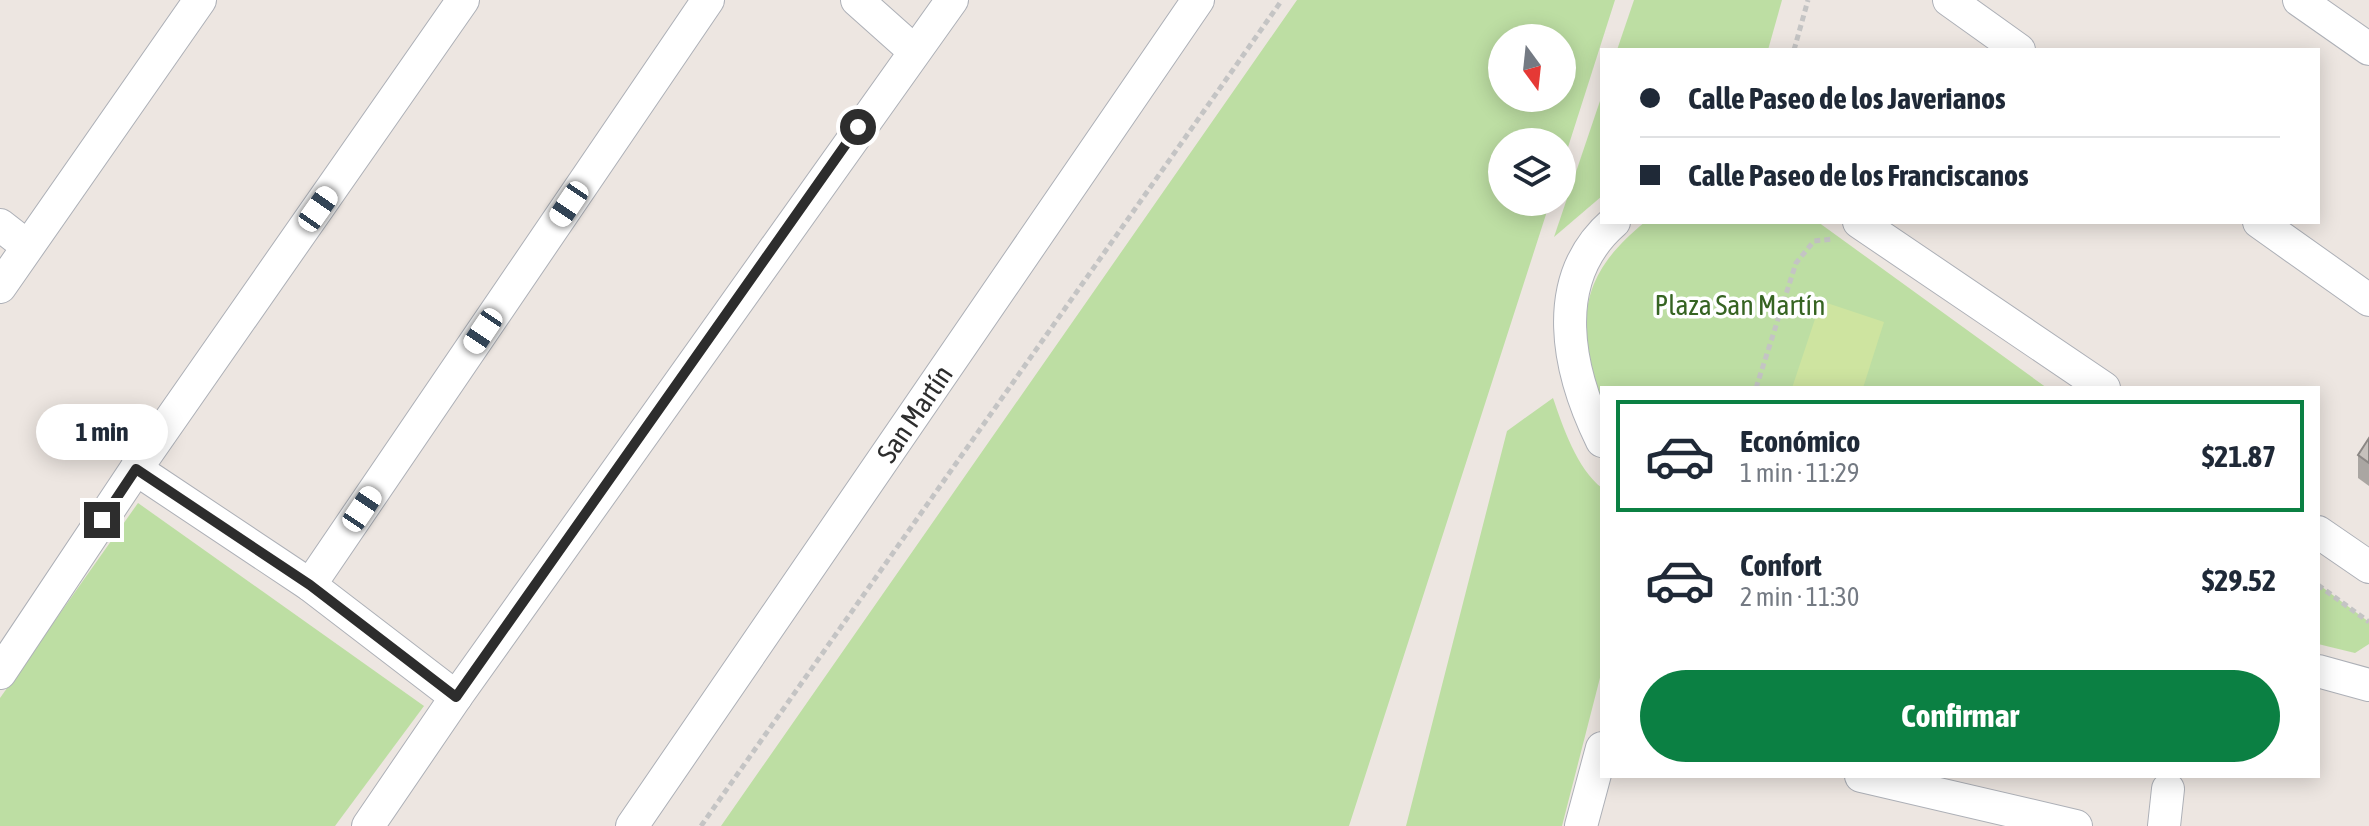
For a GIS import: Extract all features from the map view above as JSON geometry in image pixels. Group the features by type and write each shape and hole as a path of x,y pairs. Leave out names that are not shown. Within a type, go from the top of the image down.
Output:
{"street":[{"path":"0,287 200,0"},
{"path":"0,673 136,469 463,0"},
{"path":"310,585 708,0"},
{"path":"857,0 913,50"},
{"path":"368,826 913,50 952,0"},
{"name":"San Martín","path":"632,826 1198,0"},
{"path":"1949,0 2016,48"},
{"path":"2299,0 2338,11 2369,49"},
{"path":"1600,437 1579,390 1570,352 1570,310 1581,271 1600,234 1612,224"},
{"path":"2262,224 2369,300"},
{"path":"0,225 27,246"},
{"path":"1851,231 2101,386"},
{"path":"136,469 310,585 456,697"},
{"path":"2320,533 2369,567"},
{"path":"2320,672 2369,685"},
{"path":"1581,826 1600,755"},
{"path":"1870,778 2076,826"},
{"path":"2164,826 2168,789"}],"path":[{"path":"701,826 1282,0"},
{"path":"1795,48 1808,0"},
{"path":"1757,386 1803,251 1821,239 1851,231"},
{"path":"2320,586 2369,622"}],"green space":[{"path":"1297,0 1615,0 1574,128 1488,128 1488,216 1545,216 1349,826 721,826"},
{"path":"1634,0 1782,0 1769,48 1618,48"},
{"path":"1600,101 1600,198 1554,237 1561,216 1576,216 1576,172"},
{"name":"Plaza San Martín","path":"1643,224 1821,224 2044,386 1600,386 1600,404 1589,355 1586,330 1588,308 1593,286 1604,265"},
{"path":"1821,301 1884,322 1864,386 1793,386"},
{"path":"1553,398 1578,459 1600,486 1600,678 1562,826 1406,826 1507,431"},
{"path":"138,503 424,706 335,826 0,826 0,698"},
{"path":"2320,585 2369,622 2369,644 2355,653 2320,644"}],"building":[{"path":"2369,438 2369,463 2358,455"}],"route":[{"path":"102,520 136,469 310,585 456,697 858,127"}]}
